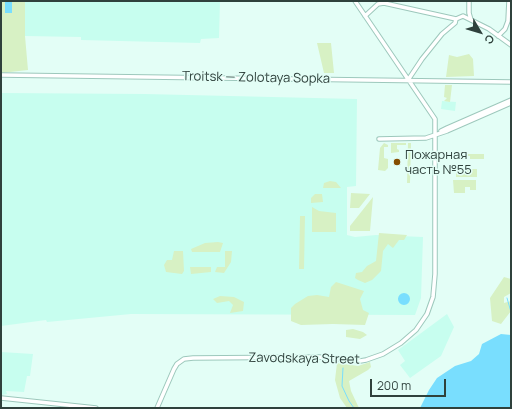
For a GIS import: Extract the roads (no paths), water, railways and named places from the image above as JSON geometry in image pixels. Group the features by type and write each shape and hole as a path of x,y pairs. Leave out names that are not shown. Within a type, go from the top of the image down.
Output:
{"street":[{"name":"Zavodskaya Street","path":"157,408 174,369 177,364 184,359 318,357 360,361 366,360 394,348 412,334 427,314 433,297 434,288 435,119 355,1"},
{"path":"374,1 378,4"},
{"path":"469,1 469,13 471,20"},
{"path":"498,36 505,29 509,21 509,1"},
{"path":"365,16 378,4 384,3 456,19 469,13"},
{"path":"463,16 511,45"},
{"path":"408,80 419,63 442,34 455,23 456,19"},
{"name":"Troitsk — Zolotaya Sopka","path":"1,75 511,82"},
{"path":"435,135 447,128 511,100"},
{"path":"379,139 426,138 511,103"},
{"path":"1,398 96,408"}],"water":[{"path":"5,1 12,1 12,13 5,13"},
{"path":"404,293 408,295 410,299 408,303 404,305 400,303 398,299 400,295"},
{"path":"501,334 511,335 511,408 420,408 437,378 455,366 471,361 479,354 482,344"}],"waterway":[{"path":"507,298 511,312"},
{"path":"343,368 342,386 354,408"}],"place":[{"name":"Пожарная часть №55","path":"397,162"}]}
